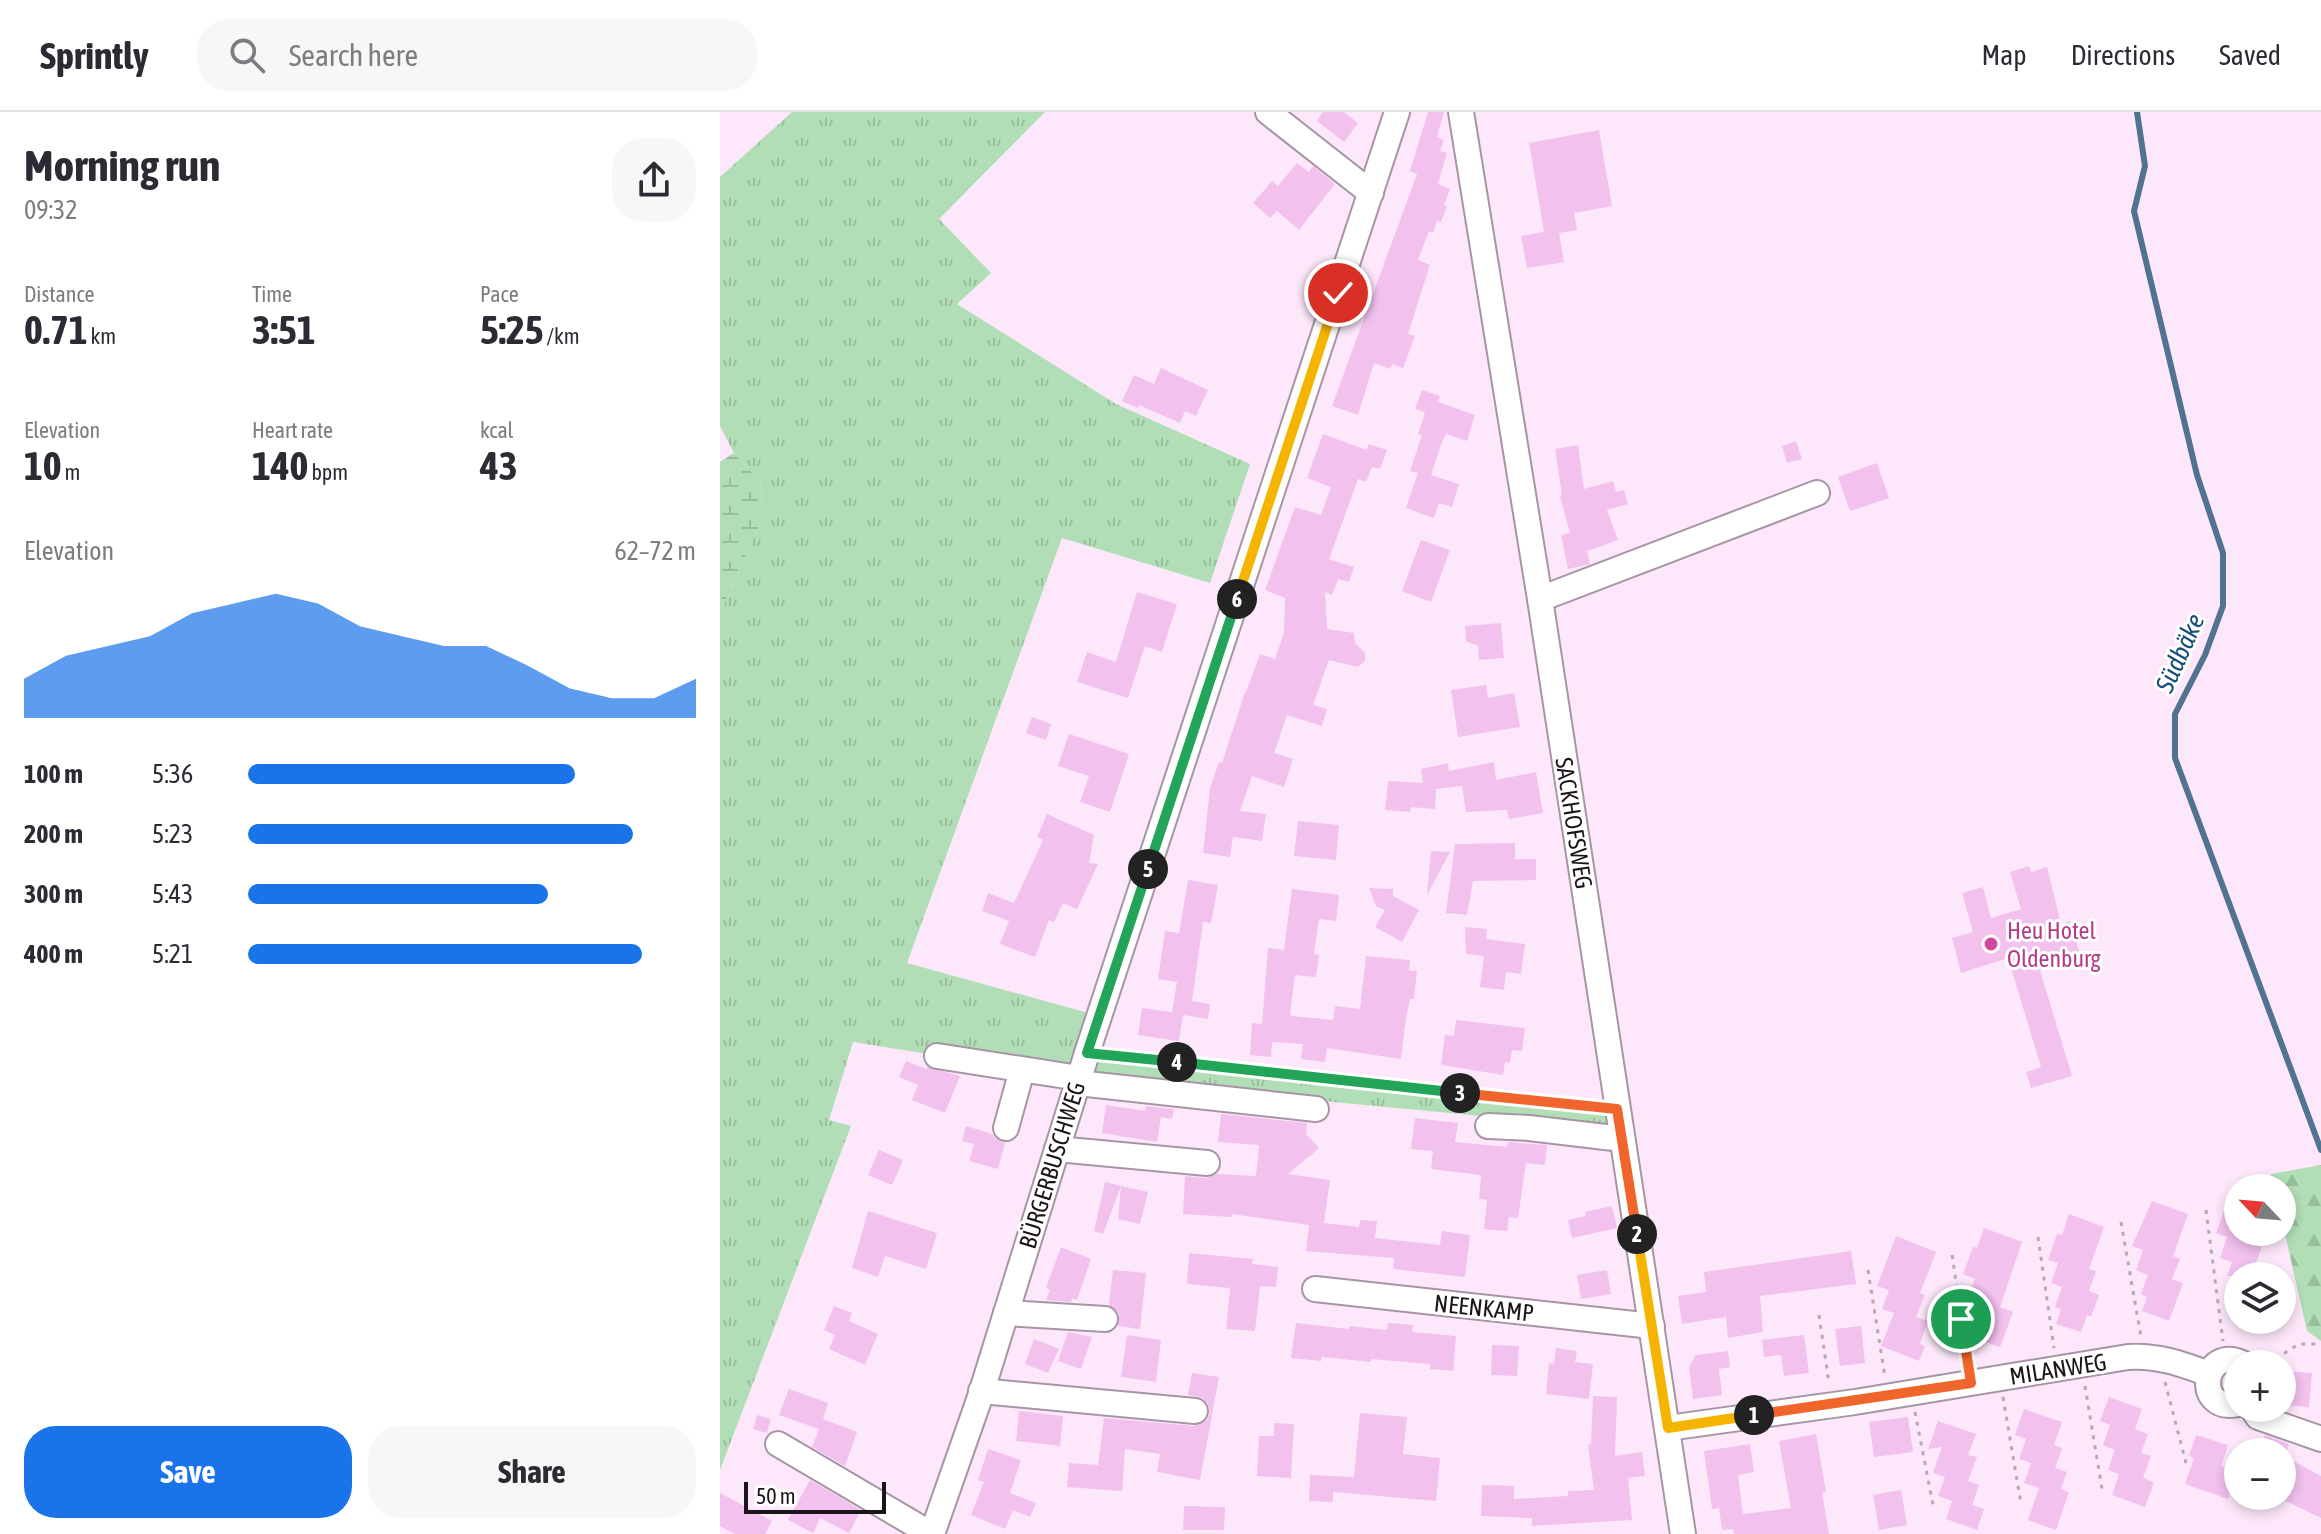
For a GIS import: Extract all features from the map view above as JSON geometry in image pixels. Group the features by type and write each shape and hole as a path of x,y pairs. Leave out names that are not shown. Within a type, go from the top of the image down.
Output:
{"street":[{"path":"1268,112 1372,189"},
{"path":"1282,112 1372,189"},
{"name":"BÜRGERBUSCHWEG","path":"932,1534 980,1395 1078,1080 1397,112"},
{"name":"SACKHOFSWEG","path":"1461,112 1540,599 1683,1534"},
{"path":"1540,599 1817,493"},
{"path":"937,1056 1078,1080 1316,1109"},
{"path":"1006,1128 1022,1070"},
{"path":"1488,1126 1622,1139"},
{"path":"1057,1149 1207,1163"},
{"name":"NEENKAMP","path":"1315,1289 1652,1326"},
{"path":"1006,1313 1105,1319"},
{"name":"MILANWEG","path":"1668,1428 2152,1357 2224,1366"},
{"path":"2224,1369 2208,1390 2224,1405"},
{"path":"980,1395 1195,1411"},
{"path":"980,1395 1165,1422"},
{"path":"2272,1422 2321,1439"},
{"path":"778,1444 932,1534"}],"path":[{"path":"1087,1053 1617,1109"},
{"path":"2206,1210 2224,1350"},
{"path":"2121,1222 2152,1357 2186,1463"},
{"path":"2038,1237 2102,1489"},
{"path":"1952,1255 1971,1383"},
{"path":"1868,1270 1934,1510"},
{"path":"1819,1315 1832,1405"},
{"path":"2289,1350 2299,1344 2321,1344"},
{"path":"2000,1379 2021,1504"}],"green space":[{"path":"792,112 1045,112 939,219 991,273 957,304 1116,404 1250,464 1210,583 1062,538 907,963 1099,1016 1087,1053 1617,1109 1620,1129 1079,1078 853,1042 829,1120 851,1126 720,1470 720,613 763,517 760,481 734,453 720,426 720,177"},
{"path":"734,453 760,481 763,517 720,613 720,462"},
{"path":"2321,1165 2321,1341 2307,1331 2296,1283 2296,1262 2291,1262 2288,1246 2296,1246 2296,1174 2271,1174"}],"building":[{"path":"1323,112 1344,112 1358,123 1344,142 1317,121"},
{"path":"1428,112 1444,112 1437,137 1444,140 1440,151 1447,153 1438,184 1450,189 1444,205 1447,206 1441,222 1437,221 1433,233 1429,231 1418,260 1430,265 1408,334 1415,336 1403,368 1392,364 1390,369 1374,363 1358,415 1332,406 1417,174 1410,171"},
{"path":"1599,130 1612,206 1574,213 1577,230 1559,233 1564,262 1527,268 1521,236 1544,232 1529,143"},
{"path":"1297,163 1309,172 1313,166 1335,184 1299,230 1277,211 1270,218 1253,203 1272,181 1278,186"},
{"path":"1161,368 1208,390 1196,416 1185,411 1180,423 1122,401 1134,375 1154,384"},
{"path":"1422,390 1440,396 1438,402 1475,415 1467,441 1446,434 1442,442 1431,475 1459,484 1452,507 1439,503 1434,518 1406,508 1418,473 1410,471 1422,435 1418,434 1425,412 1415,409"},
{"path":"1323,434 1366,450 1369,444 1387,450 1380,469 1372,467 1366,482 1358,479 1329,559 1354,567 1349,582 1338,579 1332,595 1325,592 1327,629 1354,633 1355,643 1365,653 1365,661 1358,667 1329,660 1313,705 1327,709 1322,726 1287,715 1274,753 1293,759 1284,787 1252,776 1240,811 1266,814 1262,841 1233,837 1230,857 1203,853 1210,788 1219,762 1222,763 1260,654 1275,659 1284,633 1285,598 1265,590 1295,507 1321,515 1331,487 1307,478"},
{"path":"1796,441 1802,459 1787,463 1782,446"},
{"path":"1578,445 1584,489 1613,481 1616,492 1624,490 1628,504 1607,510 1618,540 1587,551 1590,564 1568,569 1561,535 1570,533 1560,496 1555,449"},
{"path":"1877,463 1889,498 1850,511 1838,477"},
{"path":"1421,540 1450,550 1431,602 1402,591"},
{"path":"1137,592 1177,604 1162,652 1145,646 1128,698 1077,682 1087,652 1116,662"},
{"path":"1501,623 1504,658 1479,660 1478,646 1466,641 1465,626"},
{"path":"1486,685 1488,698 1514,693 1520,727 1458,737 1451,690"},
{"path":"1032,717 1051,724 1046,740 1026,733"},
{"path":"1069,734 1129,754 1110,812 1080,802 1089,776 1058,766"},
{"path":"1494,762 1496,780 1536,772 1543,813 1509,819 1507,810 1466,812 1462,786 1436,789 1435,809 1411,807 1410,812 1385,810 1388,781 1423,783 1421,769 1448,763 1449,771"},
{"path":"1047,814 1094,835 1089,863 1098,864 1077,909 1063,903 1054,922 1049,920 1035,957 1000,944 1009,921 982,911 988,893 1014,903 1043,840 1037,837"},
{"path":"1298,821 1339,825 1336,860 1294,856"},
{"path":"1515,843 1515,859 1536,859 1536,880 1473,881 1467,915 1446,913 1455,844"},
{"path":"1431,851 1450,852 1427,895"},
{"path":"2029,866 2031,872 2047,867 2061,924 2070,921 2081,957 2040,970 2072,1076 2031,1088 2026,1072 2041,1067 2008,958 1961,973 1952,938 1973,932 1962,893 1983,887 1991,918 2021,909 2010,872"},
{"path":"1188,880 1218,885 1211,923 1203,922 1192,1001 1210,1004 1208,1019 1183,1015 1179,1041 1138,1035 1142,1008 1172,1012 1177,982 1158,979 1165,931 1179,933"},
{"path":"1369,888 1393,889 1393,896 1419,910 1402,942 1375,927 1385,910 1376,906"},
{"path":"1292,889 1339,895 1336,921 1319,919 1314,954 1319,955 1316,977 1295,975 1290,1014 1333,1020 1335,1006 1360,1009 1366,956 1410,960 1409,970 1417,971 1414,999 1410,999 1406,1018 1401,1059 1327,1048 1325,1062 1301,1059 1303,1044 1272,1042 1271,1057 1250,1055 1252,1023 1262,1024 1268,948 1284,950"},
{"path":"1465,927 1487,929 1486,939 1525,944 1521,974 1506,972 1504,990 1480,987 1484,956 1466,954"},
{"path":"1456,1020 1525,1028 1522,1051 1512,1050 1510,1063 1505,1062 1503,1075 1441,1065 1445,1035 1454,1036"},
{"path":"906,1061 960,1076 945,1113 912,1100 918,1085 899,1077"},
{"path":"1106,1105 1145,1111 1146,1106 1174,1109 1172,1119 1161,1117 1157,1142 1102,1133"},
{"path":"1221,1114 1307,1123 1306,1134 1319,1148 1288,1174 1330,1180 1324,1223 1359,1227 1360,1220 1377,1221 1375,1238 1440,1245 1442,1231 1470,1235 1465,1277 1393,1269 1394,1258 1306,1251 1309,1225 1232,1214 1232,1217 1183,1214 1185,1176 1256,1176 1259,1145 1218,1142"},
{"path":"1415,1118 1458,1123 1455,1142 1507,1147 1508,1142 1547,1145 1545,1165 1526,1163 1518,1218 1509,1217 1507,1231 1484,1229 1487,1200 1479,1199 1481,1175 1431,1169 1433,1151 1411,1149"},
{"path":"966,1126 992,1134 1005,1143 998,1169 969,1161 974,1144 962,1141"},
{"path":"879,1150 903,1160 892,1185 868,1175"},
{"path":"1105,1182 1121,1186 1103,1234 1094,1231"},
{"path":"1121,1186 1148,1192 1140,1224 1118,1219"},
{"path":"2152,1201 2188,1214 2173,1256 2180,1259 2172,1279 2183,1283 2169,1321 2142,1311 2147,1297 2141,1294 2148,1275 2136,1270 2143,1250 2132,1246"},
{"path":"1612,1206 1617,1228 1572,1238 1568,1220 1586,1216 1585,1212"},
{"path":"868,1211 937,1233 926,1269 885,1256 878,1277 852,1268"},
{"path":"2224,1211 2224,1236 2216,1233"},
{"path":"2069,1214 2104,1227 2089,1269 2096,1271 2089,1291 2099,1295 2091,1317 2087,1315 2081,1332 2056,1324 2061,1309 2055,1307 2062,1287 2051,1283 2058,1263 2048,1260 2057,1234 2062,1235"},
{"path":"1984,1228 2022,1242 2000,1307 2013,1312 2000,1347 1973,1338 1978,1324 1973,1323 1980,1301 1968,1297 1975,1279 1963,1274"},
{"path":"1896,1236 1936,1252 1920,1293 1925,1295 1916,1317 1928,1321 1920,1344 1925,1346 1919,1361 1881,1346 1894,1313 1882,1309 1889,1290 1877,1286"},
{"path":"2224,1246 2262,1247 2256,1262 2232,1262 2220,1258"},
{"path":"1061,1247 1091,1259 1077,1300 1072,1298 1071,1302 1046,1300 1050,1290 1046,1288"},
{"path":"1851,1251 1856,1284 1760,1296 1763,1332 1728,1338 1726,1317 1682,1324 1678,1296 1706,1292 1704,1272"},
{"path":"1189,1253 1253,1259 1252,1264 1278,1267 1276,1287 1260,1286 1255,1331 1226,1329 1230,1288 1187,1284"},
{"path":"1113,1270 1146,1273 1140,1329 1118,1326 1119,1313 1109,1305"},
{"path":"1607,1270 1611,1294 1581,1299 1577,1275"},
{"path":"834,1306 852,1313 849,1321 878,1334 865,1365 829,1349 835,1335 824,1330"},
{"path":"1296,1323 1387,1330 1388,1323 1413,1325 1412,1332 1456,1336 1453,1371 1430,1369 1430,1364 1371,1359 1371,1362 1322,1357 1321,1361 1291,1358"},
{"path":"1861,1326 1865,1363 1840,1366 1835,1329"},
{"path":"1068,1332 1092,1337 1081,1369 1058,1361"},
{"path":"1127,1335 1161,1340 1156,1382 1121,1377"},
{"path":"1804,1335 1809,1373 1784,1376 1781,1355 1764,1357 1762,1340"},
{"path":"1034,1339 1059,1349 1048,1373 1025,1364"},
{"path":"1492,1345 1519,1346 1517,1376 1491,1375"},
{"path":"1556,1348 1577,1351 1575,1362 1593,1364 1589,1399 1546,1394 1549,1363 1554,1364"},
{"path":"1728,1351 1730,1367 1719,1369 1722,1395 1693,1399 1689,1367 1696,1355"},
{"path":"2296,1372 2312,1373 2309,1407 2296,1406"},
{"path":"1192,1373 1219,1377 1200,1480 1157,1472 1160,1454 1125,1449 1122,1491 1067,1487 1069,1463 1098,1465 1104,1418 1194,1426 1207,1420 1210,1413 1208,1404 1203,1398 1188,1395"},
{"path":"789,1389 828,1403 823,1419 857,1432 845,1466 812,1447 819,1429 779,1415"},
{"path":"1593,1396 1617,1397 1615,1456 1642,1452 1645,1476 1628,1478 1632,1520 1532,1526 1532,1518 1481,1516 1482,1485 1514,1486 1514,1499 1568,1496 1568,1491 1594,1490 1588,1445 1591,1444"},
{"path":"2109,1397 2142,1409 2135,1429 2148,1434 2141,1453 2151,1456 2143,1478 2154,1482 2145,1507 2112,1495 2119,1474 2108,1470 2115,1450 2103,1445 2110,1425 2100,1421"},
{"path":"2024,1409 2062,1422 2054,1445 2062,1448 2055,1468 2067,1472 2061,1489 2069,1492 2056,1530 2028,1520 2039,1488 2024,1483 2031,1463 2019,1459 2026,1439 2015,1435"},
{"path":"1019,1411 1063,1416 1060,1446 1016,1441"},
{"path":"1360,1413 1407,1417 1403,1454 1440,1458 1436,1501 1333,1492 1333,1502 1309,1501 1310,1475 1354,1477"},
{"path":"757,1415 771,1419 767,1433 753,1429"},
{"path":"1908,1417 1913,1452 1874,1457 1869,1422"},
{"path":"1938,1421 1976,1434 1968,1455 1977,1457 1968,1481 1979,1485 1972,1505 1984,1509 1977,1530 1946,1519 1952,1501 1938,1496 1945,1477 1933,1473 1942,1447 1928,1449"},
{"path":"1274,1423 1294,1424 1291,1478 1257,1476 1259,1436 1274,1436"},
{"path":"1816,1434 1826,1492 1822,1493 1829,1534 1734,1534 1733,1529 1722,1530 1719,1508 1712,1509 1704,1451 1750,1444 1754,1472 1738,1475 1743,1514 1791,1508 1779,1441"},
{"path":"2196,1435 2224,1444 2221,1466 2224,1467 2224,1498 2185,1484 2194,1458 2189,1456"},
{"path":"988,1449 1021,1460 1010,1493 1036,1503 1030,1517 1013,1510 1005,1529 971,1515 984,1482 978,1480"},
{"path":"2296,1463 2321,1476 2321,1518 2296,1506"},
{"path":"810,1480 861,1510 849,1533 820,1518 813,1533 788,1520"},
{"path":"1901,1490 1907,1525 1879,1530 1873,1495"},
{"path":"720,1493 772,1521 765,1534 735,1534 720,1526"},
{"path":"1184,1506 1225,1507 1224,1530 1183,1530"}],"waterway":[{"name":"Südbäke","path":"2137,112 2145,166 2134,211 2197,475 2223,553 2223,606 2205,655 2175,714 2175,758 2321,1150"}],"place":[{"name":"Heu Hotel Oldenburg","path":"1991,944"}],"route":[{"path":"1338,293 1087,1053 1617,1109 1668,1428 1971,1383 1961,1319"}]}
